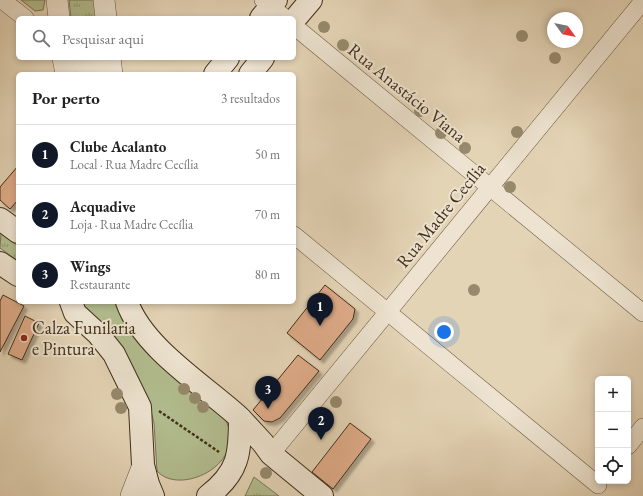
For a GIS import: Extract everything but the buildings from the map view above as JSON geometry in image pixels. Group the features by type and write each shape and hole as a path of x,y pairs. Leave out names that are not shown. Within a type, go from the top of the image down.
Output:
{"main road":[{"path":"296,18 311,0"},
{"path":"217,72 226,60"},
{"path":"252,72 261,60"},
{"path":"0,263 16,274"},
{"path":"128,304 137,323 167,357 216,396 240,418 271,454 322,496"},
{"path":"68,306 98,334 114,354 140,407 143,465 153,496"},
{"path":"229,455 240,418"},
{"path":"229,455 271,454"},
{"path":"208,496 227,477 237,462 229,455"}],"street":[{"path":"2,0 22,16"},
{"path":"57,0 59,16"},
{"path":"104,0 106,16"},
{"name":"Rua Madre Cecília","path":"271,454 641,3"},
{"name":"Rua Anastácio Viana","path":"296,28 643,313"},
{"path":"63,60 66,72"},
{"path":"77,60 86,65 98,62 100,60"},
{"path":"110,60 112,72"},
{"path":"296,237 596,487"},
{"path":"631,442 643,426"},
{"path":"131,496 143,465"}],"path":[{"path":"155,408 229,455"}],"green space":[{"path":"21,0 45,0 43,10 35,11"},
{"path":"69,0 98,0 99,16 71,16"},
{"path":"1,233 16,244 16,260 0,248"},
{"path":"79,304 121,304 220,409 227,423 230,438 227,452 219,464 194,478 180,480 167,478 157,471 154,423 151,411"},
{"path":"254,477 279,496 245,496"}],"place":[{"name":"Clube Acalanto","path":"320,326"},
{"name":"Calza Funilaria e Pintura","path":"24,338"},
{"name":"Wings","path":"268,409"},
{"name":"Acquadive","path":"321,440"}]}
